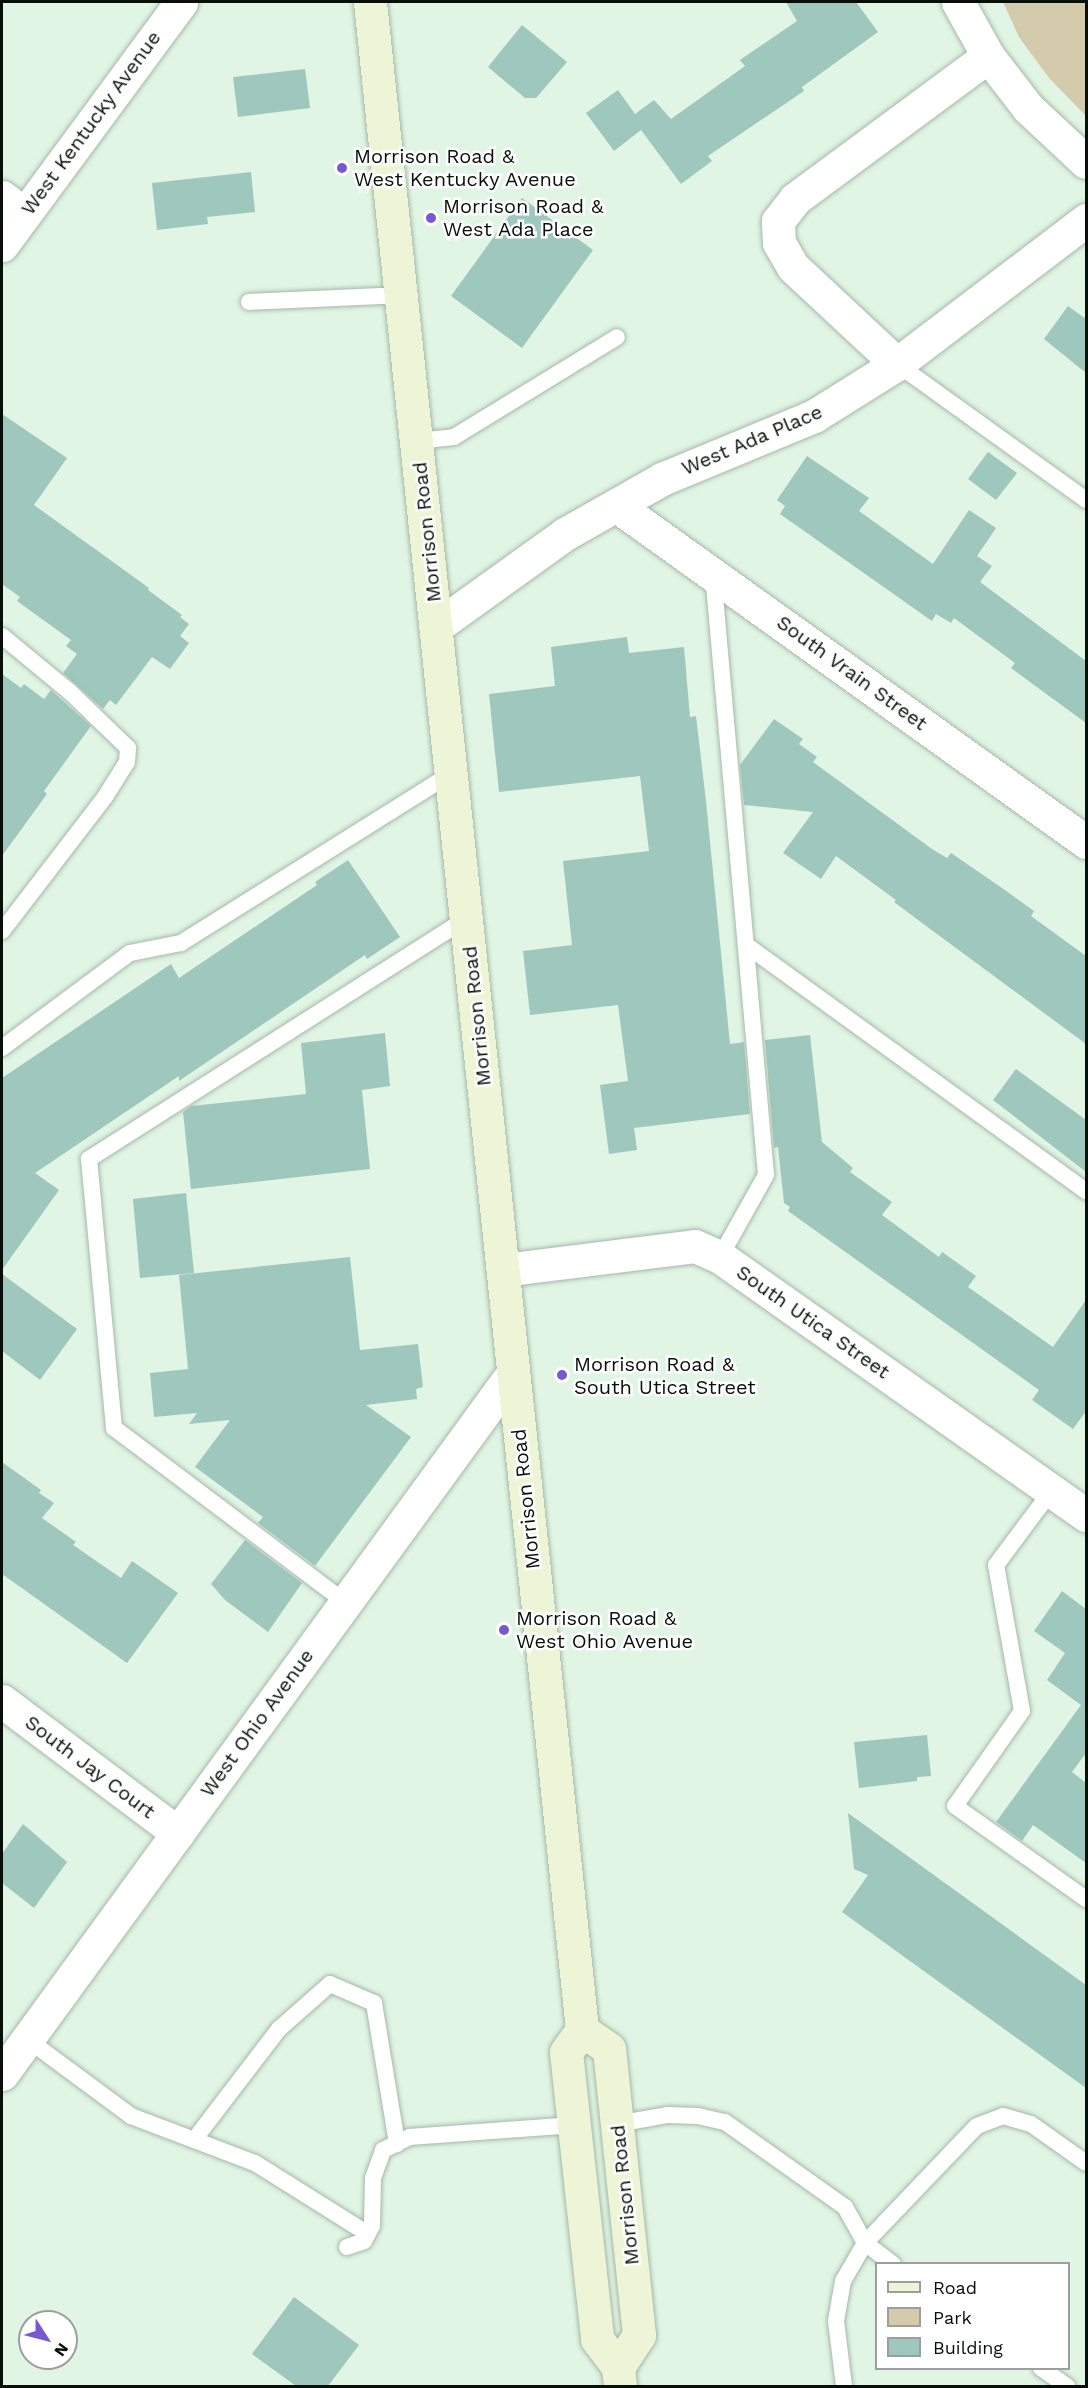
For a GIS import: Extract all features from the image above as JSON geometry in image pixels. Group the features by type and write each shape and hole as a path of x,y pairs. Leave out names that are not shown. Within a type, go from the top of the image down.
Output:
{"main road":[{"name":"Morrison Road","path":"370,2 582,2030 566,2052 597,2339 619,2377"},
{"name":"Morrison Road","path":"582,2030 609,2049 617,2124 639,2334 619,2377"}],"street":[{"name":"West Kentucky Avenue","path":"2,245 13,206 181,2"},
{"path":"958,2 988,56 1028,108 1086,162"},
{"path":"897,364 793,267 779,243 778,221 795,199 988,56"},
{"name":"West Ada Place","path":"437,626 565,534 662,479 814,416 897,364 1086,220"},
{"name":"South Vrain Street","path":"617,506 1086,842"},
{"name":"South Utica Street","path":"503,1270 695,1246 720,1257 1086,1515"},
{"name":"West Ohio Avenue","path":"12,2051 178,1833 513,1373"},
{"name":"South Jay Court","path":"2,1701 178,1833"}],"lane":[{"path":"249,302 401,295"},
{"path":"417,441 454,437 617,337"},
{"path":"897,364 1086,500"},
{"path":"713,573 766,1175 720,1257"},
{"path":"2,636 70,692 128,748 127,762 105,797 2,931"},
{"path":"2,1048 130,953 181,943 452,772"},
{"path":"345,1602 114,1428 89,1159 467,918"},
{"path":"746,945 1086,1191"},
{"path":"1052,1490 996,1565 1022,1711 955,1806 1086,1899"},
{"path":"194,2140 279,2029 330,1984 374,2003 397,2144"},
{"path":"12,2051 131,2116 255,2163 368,2234"},
{"path":"617,2124 668,2115 725,2122 763,2146 845,2207 865,2243 891,2262"},
{"path":"844,2386 836,2321 843,2281 865,2243 977,2126 1003,2116 1031,2124 1086,2163"},
{"path":"347,2247 364,2241 372,2226 373,2178 383,2150 410,2137 574,2125"},
{"path":"1044,2370 1067,2386"}],"green space":[{"path":"1003,2 1086,2 1086,116 1050,79 1035,59 1019,37"}],"building":[{"path":"786,2 856,2 878,32 802,87 804,91 708,156 712,161 681,184 641,130 614,151 586,113 618,90 635,114 654,100 671,119 745,66 740,60 797,21"},
{"path":"522,25 567,62 536,98 525,98 488,67"},
{"path":"305,69 310,108 238,117 233,77"},
{"path":"251,172 255,212 207,217 208,224 157,230 152,183"},
{"path":"522,198 593,250 522,348 451,296"},
{"path":"1068,306 1086,319 1086,373 1044,339"},
{"path":"2,414 67,458 34,505 149,588 148,590 182,615 180,617 189,624 180,636 189,643 170,669 152,657 116,705 110,700 103,709 63,673 77,654 66,646 71,640 17,601 20,597 2,584"},
{"path":"988,452 1017,473 996,500 968,479"},
{"path":"807,456 869,498 859,511 933,564 969,510 996,528 977,556 992,566 980,582 1086,661 1086,723 1011,668 1015,663 954,618 951,623 936,614 932,621 780,514 785,506 777,500"},
{"path":"627,637 629,653 684,647 690,717 696,716 706,801 730,1044 744,1042 750,1114 634,1128 637,1150 609,1154 600,1085 628,1081 618,1005 530,1015 523,951 572,945 563,861 649,851 640,776 499,792 489,694 555,686 551,647"},
{"path":"2,674 21,688 24,684 44,699 51,690 91,726 44,791 47,794 2,856"},
{"path":"774,719 803,739 799,744 817,757 813,762 932,849 947,858 951,853 1002,888 1034,911 1031,916 1086,956 1086,1044 894,902 896,900 836,856 821,879 783,853 813,812 744,805 740,765"},
{"path":"348,860 400,937 367,959 365,955 179,1081 179,1076 35,1173 59,1190 2,1270 2,1078 171,964 179,978 317,885 315,882"},
{"path":"385,1033 390,1086 362,1090 370,1169 191,1189 183,1112 191,1106 306,1094 301,1043"},
{"path":"810,1035 822,1142 853,1168 850,1172 892,1202 882,1215 939,1257 942,1252 976,1276 968,1287 1053,1347 1086,1300 1086,1411 1073,1429 1032,1400 1039,1390 788,1211 790,1207 784,1203 778,1147 774,1148 765,1040"},
{"path":"1016,1069 1086,1120 1086,1172 993,1100"},
{"path":"186,1193 194,1273 140,1278 133,1199"},
{"path":"350,1257 360,1350 418,1344 423,1387 416,1389 417,1399 366,1405 411,1437 315,1566 258,1523 263,1517 195,1467 230,1420 189,1424 197,1413 154,1417 150,1373 188,1369 179,1275"},
{"path":"2,1274 77,1329 40,1380 2,1351"},
{"path":"2,1462 41,1490 39,1493 54,1503 42,1518 76,1542 73,1545 121,1578 132,1561 178,1593 127,1663 2,1574"},
{"path":"245,1540 302,1583 268,1632 225,1600 211,1584"},
{"path":"1062,1591 1086,1609 1086,1753 1072,1772 1086,1783 1086,1863 1033,1825 1022,1841 996,1822 1081,1705 1047,1680 1065,1653 1034,1631"},
{"path":"927,1735 931,1776 917,1777 917,1781 859,1788 854,1742"},
{"path":"848,1813 1086,1985 1086,2088 842,1912 868,1875 854,1869"},
{"path":"23,1824 67,1862 34,1908 2,1883 2,1854"},
{"path":"294,2297 359,2345 328,2386 296,2386 252,2354"}],"place":[{"name":"Morrison Road & West Kentucky Avenue","path":"342,168"},
{"name":"Morrison Road & West Ada Place","path":"431,218"},
{"name":"Morrison Road & South Utica Street","path":"562,1375"},
{"name":"Morrison Road & West Ohio Avenue","path":"504,1630"}]}
